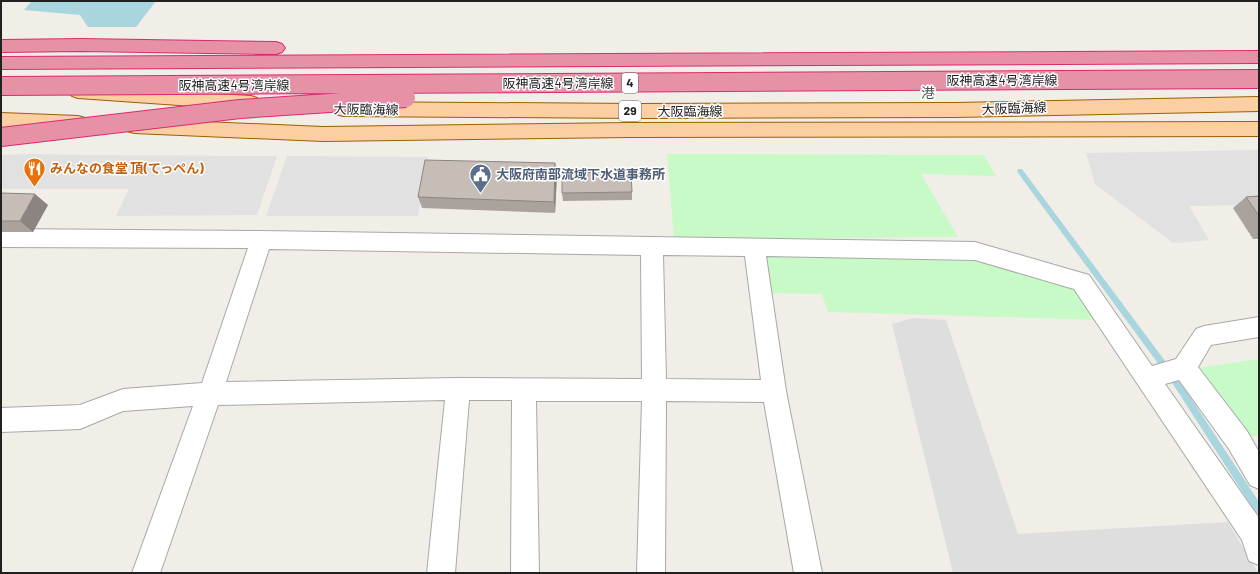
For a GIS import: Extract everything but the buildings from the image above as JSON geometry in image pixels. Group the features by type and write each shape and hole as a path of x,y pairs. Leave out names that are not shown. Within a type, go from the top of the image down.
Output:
{"highway":[{"path":"1,46 242,47 672,60"},
{"name":"阪神高速4号湾岸線","path":"1,63 1259,57"},
{"name":"阪神高速4号湾岸線","path":"1,86 675,83 1259,78"},
{"path":"1,137 38,135 185,115 267,106 675,83"}],"main road":[{"name":"大阪臨海線","path":"1,86 134,97 354,109 955,110 1259,104"},
{"name":"大阪臨海線","path":"1,120 322,134 631,130 1259,129"}],"street":[{"path":"1,238 262,240 975,251 1081,282 1254,534 1259,551"},
{"path":"146,573 210,394 262,240"},
{"path":"650,573 654,390 652,246"},
{"path":"754,247 774,391 808,573"},
{"path":"1147,378 1184,368 1204,336 1259,327"},
{"path":"1184,368 1238,440 1259,476"},
{"path":"441,573 458,389"},
{"path":"1,420 80,417 123,400 210,394 458,389 774,391"},
{"path":"524,389 525,573"}],"shaded area":[{"path":"1259,150 1259,205 1189,206 1209,240 1173,243 1095,184 1086,153"},
{"path":"1,155 277,156 257,215 116,216 129,189 1,189"},
{"path":"287,156 428,157 418,216 266,216"},
{"path":"913,318 946,320 1018,534 1228,522 1258,573 953,573 892,324"}],"green space":[{"path":"667,154 984,155 996,176 921,174 958,237 674,239"},
{"path":"755,248 977,254 1078,286 1102,320 828,312 822,294 764,293"},
{"path":"1259,359 1259,435 1243,438 1189,369"}],"water":[{"path":"32,1 156,1 136,27 88,27 80,15 24,10"}],"waterway":[{"path":"1020,171 1174,379 1259,510"}],"place":[{"name":"みんなの食堂 頂(てっぺん)","path":"35,188"},
{"name":"大阪府南部流域下水道事務所","path":"480,194"}],"district":[{"name":"港","path":"928,93"}]}
